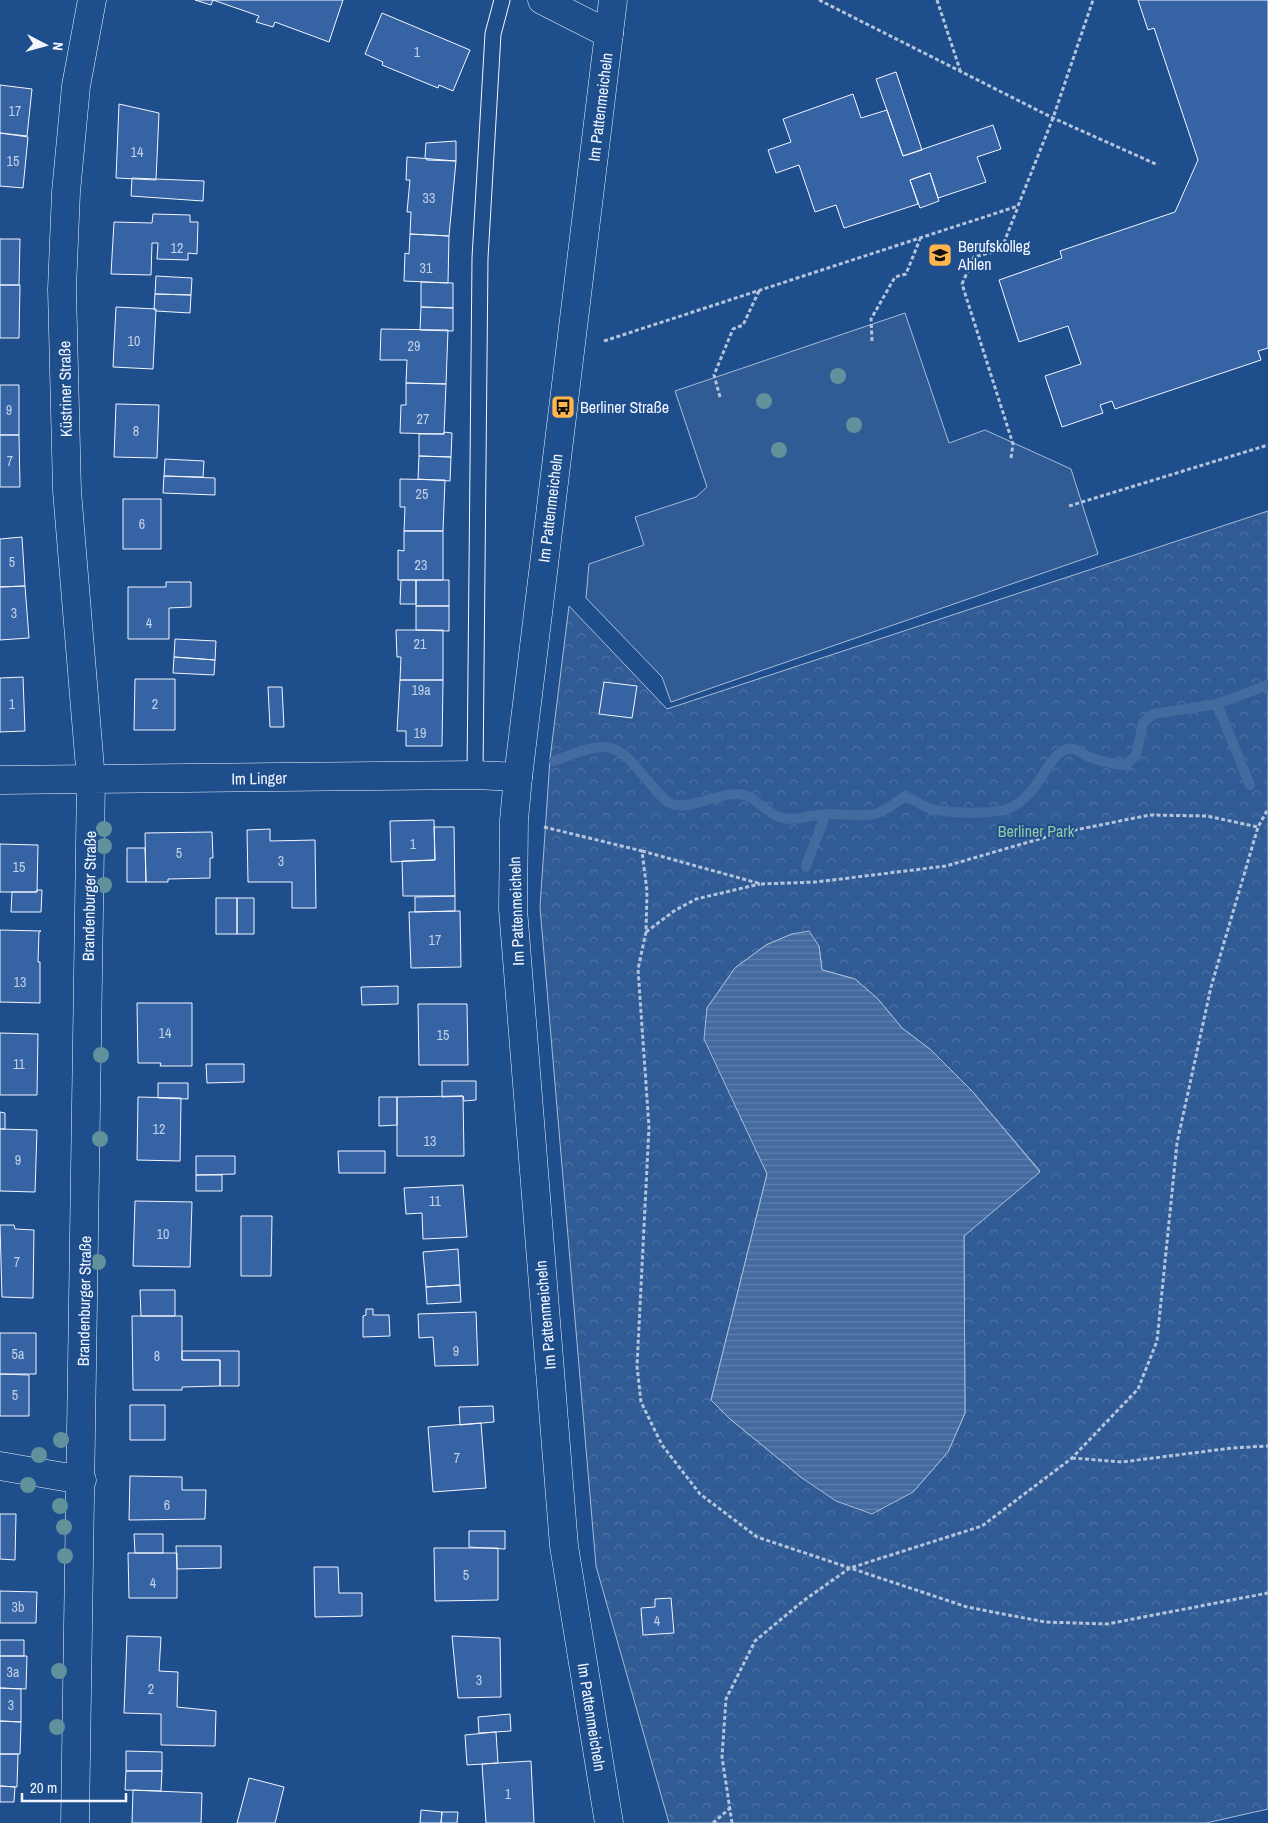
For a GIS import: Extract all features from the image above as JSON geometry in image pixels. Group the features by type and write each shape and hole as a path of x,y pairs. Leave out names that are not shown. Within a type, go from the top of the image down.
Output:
{"street":[{"name":"Küstriner Straße","path":"91,780 67,491 62,289 66,192 75,96 92,0"},
{"path":"542,0 609,34"},
{"name":"Im Pattenmeicheln","path":"609,1823 564,1546 513,909 514,820 518,777 613,0"},
{"name":"Im Linger","path":"0,780 474,775 518,777"},
{"name":"Brandenburger Straße","path":"75,1823 82,1480 91,780"},
{"path":"0,1466 82,1480"}],"lane":[{"path":"474,775 480,258 493,34 502,0"}],"path":[{"path":"819,0 1053,118 1158,165"},
{"path":"937,0 960,70"},
{"path":"1010,458 1013,444 962,284 974,257 1000,250 1053,118 1093,0"},
{"path":"571,342 598,343 1018,206"},
{"path":"872,341 872,320 894,277 906,274 921,238"},
{"path":"720,397 714,375 733,329 743,325 760,290"},
{"path":"1069,506 1268,445"},
{"path":"732,1823 722,1757 726,1698 755,1641 804,1601 850,1568 982,1526 1072,1458 1138,1389 1157,1340 1177,1142 1211,987 1258,827 1268,809"},
{"path":"646,932 674,911 696,899 761,884 816,882 946,866 1060,833 1150,816 1207,816 1258,827"},
{"path":"514,820 642,851 761,884"},
{"path":"642,851 647,891 646,932 638,969 649,1127 637,1366 640,1402 662,1445 700,1494 757,1537 968,1607 1045,1622 1107,1624 1268,1593"},
{"path":"1072,1458 1122,1462 1232,1448 1268,1446"},
{"path":"712,1823 729,1809"}],"green space":[{"name":"Berliner Park","path":"1268,511 1268,1809 1206,1823 669,1823 596,1566 540,907 550,759 569,606 667,709","holes":["792,934 819,946 822,970 855,979 878,999 902,1028 931,1050 972,1091 1040,1171 964,1236 965,1413 948,1452 913,1492 802,1478 729,1418 711,1400 767,1174 707,1008 735,968 766,945"]}],"shaded area":[{"path":"905,313 949,443 985,430 1071,469 1098,554 671,702 662,677 586,598 589,564 644,545 635,517 696,497 707,487 675,391"},
{"path":"809,931 819,946 822,970 855,979 878,999 902,1028 931,1050 972,1091 1040,1172 964,1236 965,1413 948,1452 913,1492 872,1514 836,1501 802,1478 729,1418 711,1400 767,1174 704,1039 707,1008 735,968 766,945 792,934"}],"building":[{"path":"195,0 213,0 211,5"},
{"path":"213,0 343,0 329,42 275,22 273,27 256,22 259,16"},
{"path":"1138,0 1268,0 1268,348 1258,351 1261,360 1115,409 1112,401 1100,405 1103,413 1062,427 1045,376 1081,364 1068,326 1019,342 999,280 1062,258 1060,251 1175,212 1198,160 1154,28 1148,30"},
{"path":"382,13 470,50 453,91 439,85 438,88 382,65 383,62 365,54"},
{"path":"896,72 922,150 903,156 876,79"},
{"path":"0,85 32,89 27,136 0,133"},
{"path":"853,94 861,118 887,110 903,156 993,125 1001,149 977,157 986,182 938,198 930,173 910,180 918,204 844,228 836,205 815,212 799,165 776,173 768,150 791,142 783,119"},
{"path":"119,104 159,113 156,180 116,178"},
{"path":"0,133 28,137 23,188 0,186"},
{"path":"456,141 456,161 427,160 425,157 426,143"},
{"path":"407,157 456,161 449,236 410,234 411,212 407,212 410,180 406,180"},
{"path":"930,173 939,201 920,208 910,180"},
{"path":"132,178 204,181 203,201 131,196"},
{"path":"153,214 190,215 190,222 198,222 197,254 188,253 188,260 157,259 158,243 152,243 151,275 111,274 114,222 152,223"},
{"path":"410,234 449,236 448,283 404,281 405,253 409,254"},
{"path":"0,239 20,239 19,285 0,285"},
{"path":"156,276 192,278 191,295 155,294"},
{"path":"421,282 453,283 453,308 421,307"},
{"path":"0,285 20,285 19,338 0,338"},
{"path":"155,294 191,295 190,313 156,311 154,309"},
{"path":"116,307 156,309 153,369 113,367"},
{"path":"421,307 453,308 453,331 420,330"},
{"path":"381,329 448,330 446,384 406,383 407,360 380,360"},
{"path":"406,383 446,384 444,434 400,433 401,405 406,405"},
{"path":"0,385 19,385 19,435 0,435"},
{"path":"116,404 159,405 157,458 114,457"},
{"path":"444,432 452,433 451,457 419,456 419,434 444,434"},
{"path":"0,435 19,435 20,487 0,487"},
{"path":"419,456 451,457 450,481 418,479"},
{"path":"165,459 204,461 203,477 164,476"},
{"path":"164,476 215,478 215,495 163,493"},
{"path":"400,479 445,480 443,531 404,531 405,507 400,507"},
{"path":"123,499 161,499 161,549 123,549"},
{"path":"404,531 443,531 443,580 398,580 398,550 404,551"},
{"path":"22,537 25,586 0,587 0,539"},
{"path":"401,580 416,580 416,604 400,604"},
{"path":"416,580 449,580 449,606 416,606"},
{"path":"166,582 191,582 191,607 169,608 169,639 128,639 128,587 166,587"},
{"path":"25,586 29,638 0,640 0,587"},
{"path":"416,606 449,606 449,631 416,630"},
{"path":"396,630 443,630 443,680 400,680 401,657 397,657"},
{"path":"175,639 216,641 215,660 174,657"},
{"path":"174,657 215,660 214,675 173,673"},
{"path":"23,677 25,731 0,732 0,678"},
{"path":"135,679 175,679 175,730 134,730"},
{"path":"400,680 443,680 442,746 406,746 406,731 397,731"},
{"path":"604,682 637,686 632,718 599,714"},
{"path":"268,687 282,687 284,727 270,727"},
{"path":"434,820 435,860 391,862 390,821"},
{"path":"434,827 454,827 455,896 403,896 402,861 435,860"},
{"path":"270,829 270,841 315,840 316,908 292,908 292,882 248,882 247,830"},
{"path":"212,832 213,858 210,858 210,878 168,879 168,882 146,882 145,833"},
{"path":"0,844 38,845 37,892 0,892"},
{"path":"127,848 145,848 146,882 127,882"},
{"path":"37,890 42,890 41,912 11,912 12,892 37,892"},
{"path":"455,896 455,911 415,912 415,897"},
{"path":"216,898 237,898 237,934 216,934"},
{"path":"237,898 254,898 254,934 237,934"},
{"path":"460,911 461,967 411,968 409,912"},
{"path":"0,930 41,931 39,932 38,962 40,962 40,1003 0,1002"},
{"path":"398,986 398,1004 362,1005 361,987"},
{"path":"137,1003 192,1003 192,1066 160,1066 161,1063 138,1063"},
{"path":"418,1004 467,1004 468,1065 419,1065"},
{"path":"0,1033 38,1034 37,1095 0,1095"},
{"path":"206,1064 244,1064 244,1082 207,1083"},
{"path":"442,1081 476,1081 476,1100 464,1101 463,1096 442,1097"},
{"path":"158,1083 188,1083 188,1099 158,1098"},
{"path":"463,1096 464,1156 397,1156 397,1097"},
{"path":"138,1097 181,1098 180,1161 137,1160"},
{"path":"379,1097 397,1097 397,1125 379,1126"},
{"path":"0,1112 5,1113 5,1129 0,1129"},
{"path":"0,1129 37,1130 35,1192 0,1191"},
{"path":"338,1151 385,1151 385,1173 339,1173"},
{"path":"196,1156 235,1156 235,1174 196,1175"},
{"path":"196,1175 222,1175 222,1191 196,1191"},
{"path":"463,1185 467,1237 423,1239 422,1213 406,1214 404,1188"},
{"path":"135,1201 192,1202 190,1267 133,1266"},
{"path":"241,1216 272,1216 271,1276 241,1276"},
{"path":"0,1225 14,1225 15,1229 34,1230 33,1298 2,1297"},
{"path":"458,1249 460,1285 426,1287 423,1252"},
{"path":"460,1285 461,1302 427,1304 426,1287"},
{"path":"140,1290 175,1290 175,1316 141,1316"},
{"path":"366,1309 373,1309 373,1315 389,1315 390,1336 363,1337 363,1316 366,1315"},
{"path":"476,1312 478,1365 435,1366 433,1337 419,1338 418,1314"},
{"path":"132,1316 182,1316 182,1360 220,1360 220,1386 182,1387 182,1390 133,1390"},
{"path":"0,1333 36,1333 36,1374 0,1374"},
{"path":"182,1351 239,1351 239,1386 220,1386 220,1360 182,1360"},
{"path":"0,1374 29,1375 29,1416 0,1416"},
{"path":"130,1405 165,1405 165,1440 130,1440"},
{"path":"493,1406 494,1422 460,1425 459,1407"},
{"path":"481,1423 486,1488 433,1492 428,1427"},
{"path":"130,1476 182,1477 182,1490 206,1490 205,1519 129,1520"},
{"path":"0,1514 16,1514 15,1560 0,1559"},
{"path":"469,1531 505,1531 505,1549 469,1547"},
{"path":"134,1534 163,1534 163,1553 135,1553"},
{"path":"176,1546 221,1546 221,1568 177,1569"},
{"path":"434,1548 498,1548 498,1600 435,1601"},
{"path":"128,1553 177,1553 177,1598 129,1598"},
{"path":"314,1567 338,1567 339,1593 362,1593 362,1616 315,1617"},
{"path":"0,1591 37,1592 36,1623 0,1623"},
{"path":"671,1598 674,1633 643,1635 641,1608 655,1607 655,1599"},
{"path":"127,1636 161,1637 159,1671 178,1672 177,1707 216,1711 215,1746 161,1745 161,1714 124,1713"},
{"path":"452,1636 500,1638 501,1697 458,1698"},
{"path":"0,1640 24,1640 24,1656 0,1656"},
{"path":"0,1656 27,1656 26,1689 0,1688"},
{"path":"0,1688 21,1689 21,1722 0,1721"},
{"path":"510,1714 511,1731 479,1733 478,1717"},
{"path":"0,1721 21,1722 20,1754 0,1754"},
{"path":"496,1732 498,1763 467,1765 465,1735"},
{"path":"126,1751 162,1752 162,1771 126,1771"},
{"path":"0,1754 18,1754 17,1787 0,1786"},
{"path":"531,1761 534,1823 486,1823 482,1764"},
{"path":"126,1771 162,1771 161,1791 125,1790"},
{"path":"249,1778 284,1787 275,1823 237,1823"},
{"path":"0,1786 15,1787 14,1802 0,1802"},
{"path":"133,1790 202,1793 201,1823 132,1823"},
{"path":"421,1810 442,1812 441,1823 420,1823"},
{"path":"442,1812 458,1812 457,1823 441,1823"}],"waterway":[{"path":"554,761 590,749 612,748 630,761 662,797 672,804 689,805 730,794 738,794 749,797 777,816 788,819 825,814 859,815 878,813 904,797 931,809 941,811 975,813 996,811 1016,805 1026,797 1054,758 1061,752 1074,749 1089,757 1109,763 1126,765 1136,755 1143,723 1153,714 1217,704 1268,685"},
{"path":"1217,704 1250,785"},
{"path":"806,867 825,814"}],"place":[{"name":"Berufskolleg Ahlen","path":"940,255"},
{"name":"Berliner Straße","path":"563,407"}]}
